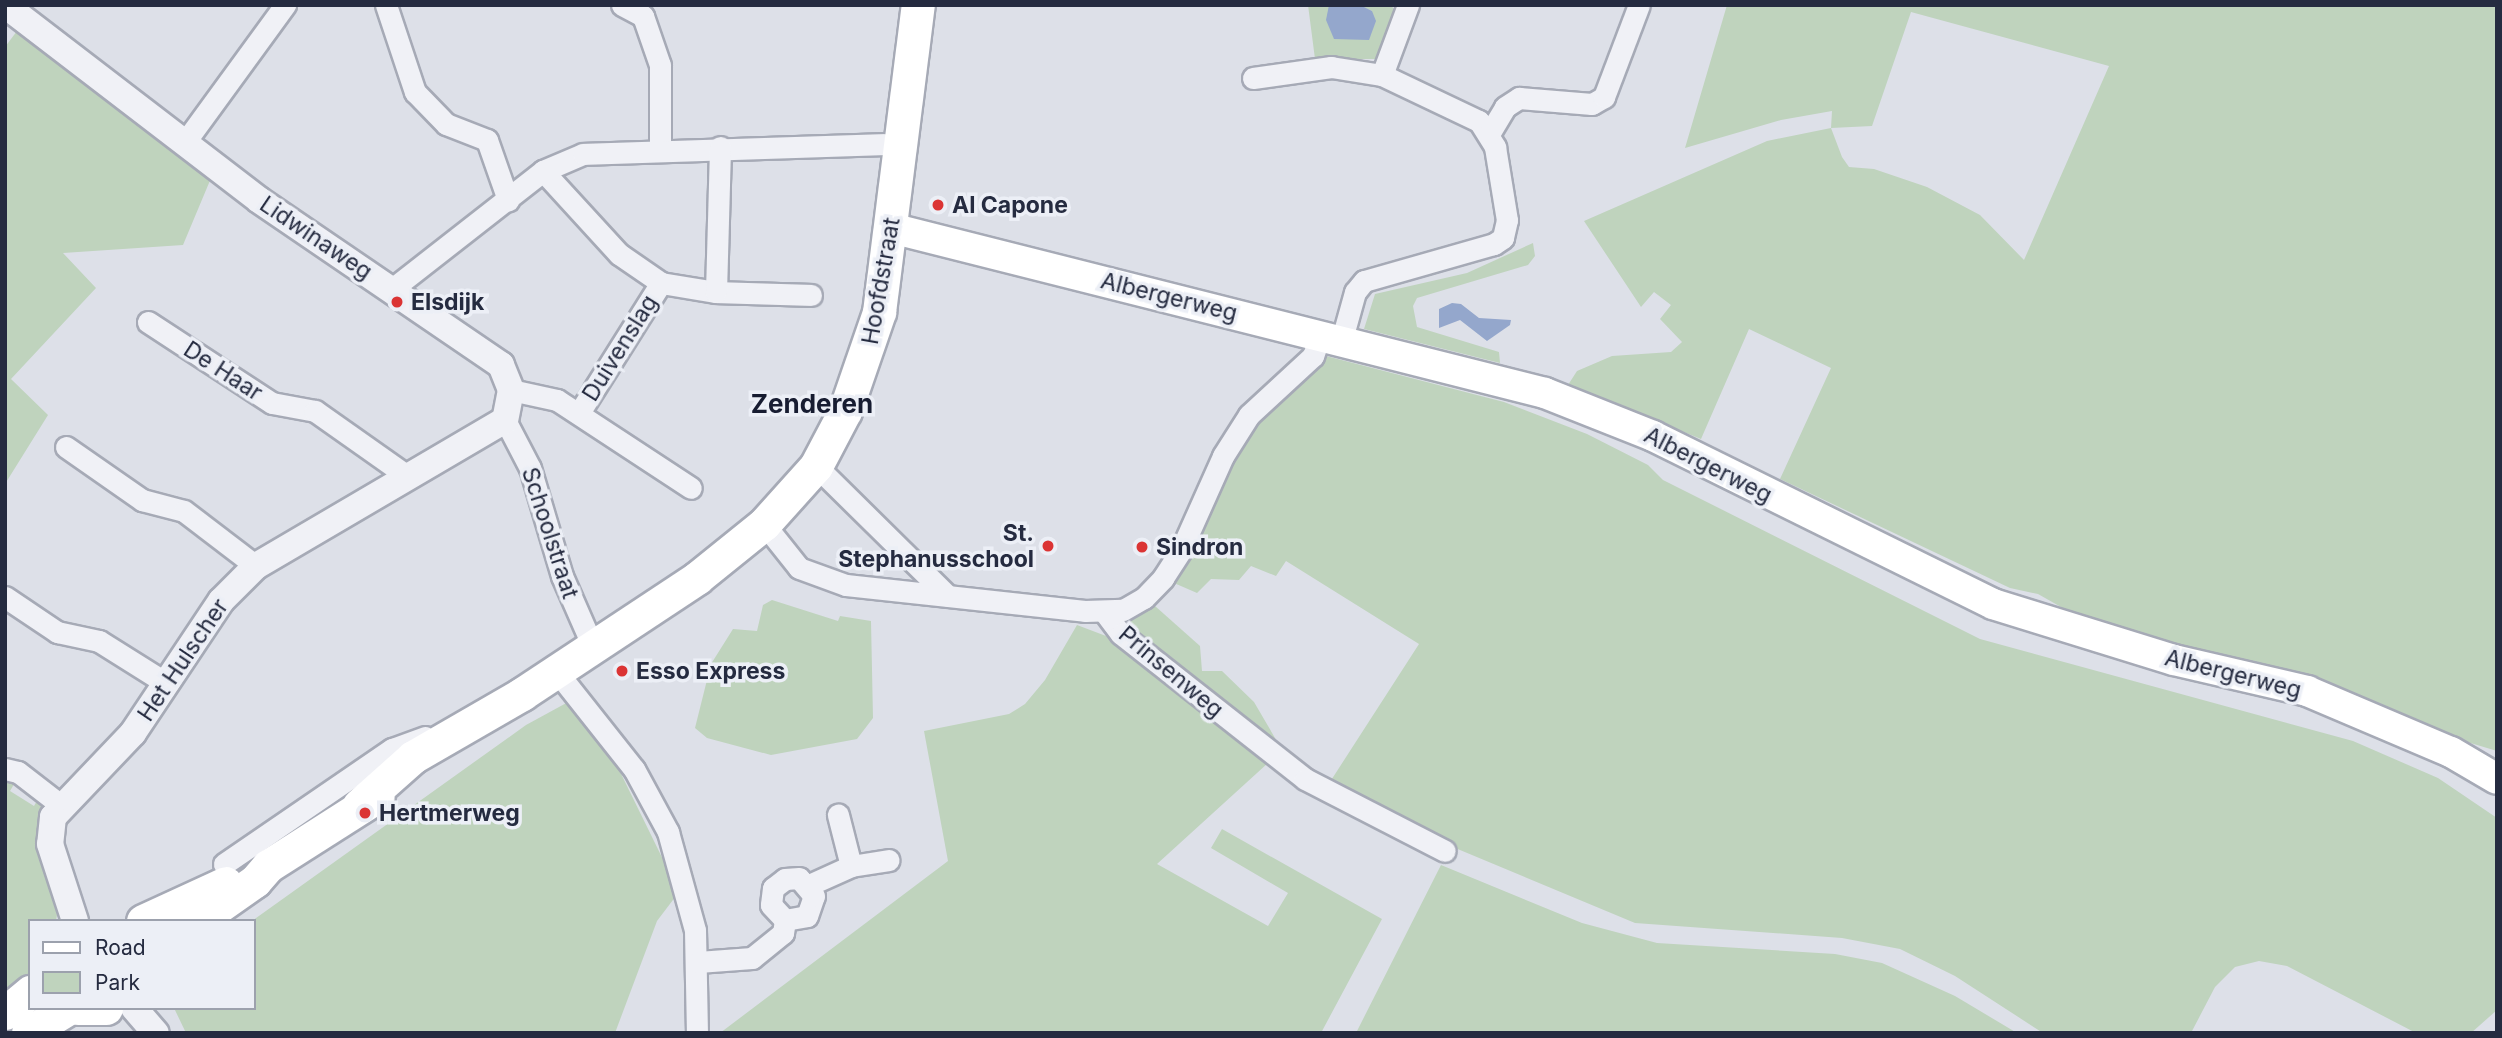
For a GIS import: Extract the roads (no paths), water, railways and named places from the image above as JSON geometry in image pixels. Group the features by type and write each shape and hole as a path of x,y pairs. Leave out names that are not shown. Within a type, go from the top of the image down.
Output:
{"main road":[{"name":"Hoofdstraat","path":"359,805 413,757 557,672 696,578 764,524 816,466 868,355 891,228 918,5"},
{"name":"Albergerweg","path":"891,228 1331,336 1545,393 1606,415 1993,604 2174,660 2307,691 2427,741 2497,779"},
{"name":"Hoofdstraat","path":"201,919 255,881 315,817 359,805 465,746 522,694"},
{"name":"Hoofdstraat","path":"148,919 268,866"},
{"path":"5,1013 28,994"},
{"path":"28,1033 66,1010"}],"street":[{"path":"185,142 285,5"},
{"path":"386,5 415,92 446,124 487,140 508,200"},
{"path":"622,5 643,16 660,65 660,149"},
{"path":"1382,75 1408,5"},
{"path":"1253,78 1331,67 1382,75 1479,121 1489,134 1505,107 1520,98 1592,104 1604,97 1639,5"},
{"name":"Lidwinaweg","path":"9,15 185,142 259,200 500,365 511,390"},
{"name":"Prinsenweg","path":"1445,852 1305,779 1121,634 1105,612 1130,607 1163,578 1242,425 1331,336 1364,281 1494,244 1503,238 1507,220 1489,134"},
{"path":"392,289 543,171 583,154 720,147 884,144"},
{"path":"716,292 720,147"},
{"name":"Duivenslag","path":"543,171 620,254 661,283 716,292 811,295"},
{"name":"Duivenslag","path":"579,413 661,283"},
{"name":"De Haar","path":"148,322 272,403 315,411 407,476"},
{"path":"505,420 511,390 551,397 691,488"},
{"name":"Het Hulscher","path":"74,919 50,844 49,825 62,806 133,733 221,601 256,566 505,420"},
{"name":"Schoolstraat","path":"505,420 530,468 562,576 593,647"},
{"path":"66,447 142,500 184,511 256,566"},
{"path":"816,466 948,596"},
{"path":"764,524 799,568 817,578 884,592 1105,612"},
{"path":"5,597 57,632 99,640 166,683"},
{"path":"557,672 654,802 689,898 698,962 697,1033"},
{"name":"Hoofdstraat","path":"224,864 315,817 391,750 431,735 447,738"},
{"path":"5,769 18,772 62,806"},
{"path":"838,814 851,866"},
{"path":"809,885 851,866 889,860"},
{"path":"791,877 809,885 814,896 810,913 800,920 785,920 773,911 773,888 791,877"},
{"path":"698,962 752,958 783,933 785,920"},
{"path":"136,1010 156,1033"}],"water":[{"path":"1329,5 1360,5 1372,11 1376,21 1369,40 1334,39 1326,20"},
{"path":"1452,303 1461,304 1479,318 1511,320 1510,325 1487,341 1460,320 1439,328 1439,309"}],"place":[{"name":"Al Capone","path":"938,205"},
{"name":"Elsdijk","path":"397,302"},
{"name":"St. Stephanusschool","path":"1048,546"},
{"name":"Sindron","path":"1142,547"},
{"name":"Esso Express","path":"622,671"},
{"name":"Hertmerweg","path":"365,813"}],"district":[{"name":"Zenderen","path":"812,404"}]}
